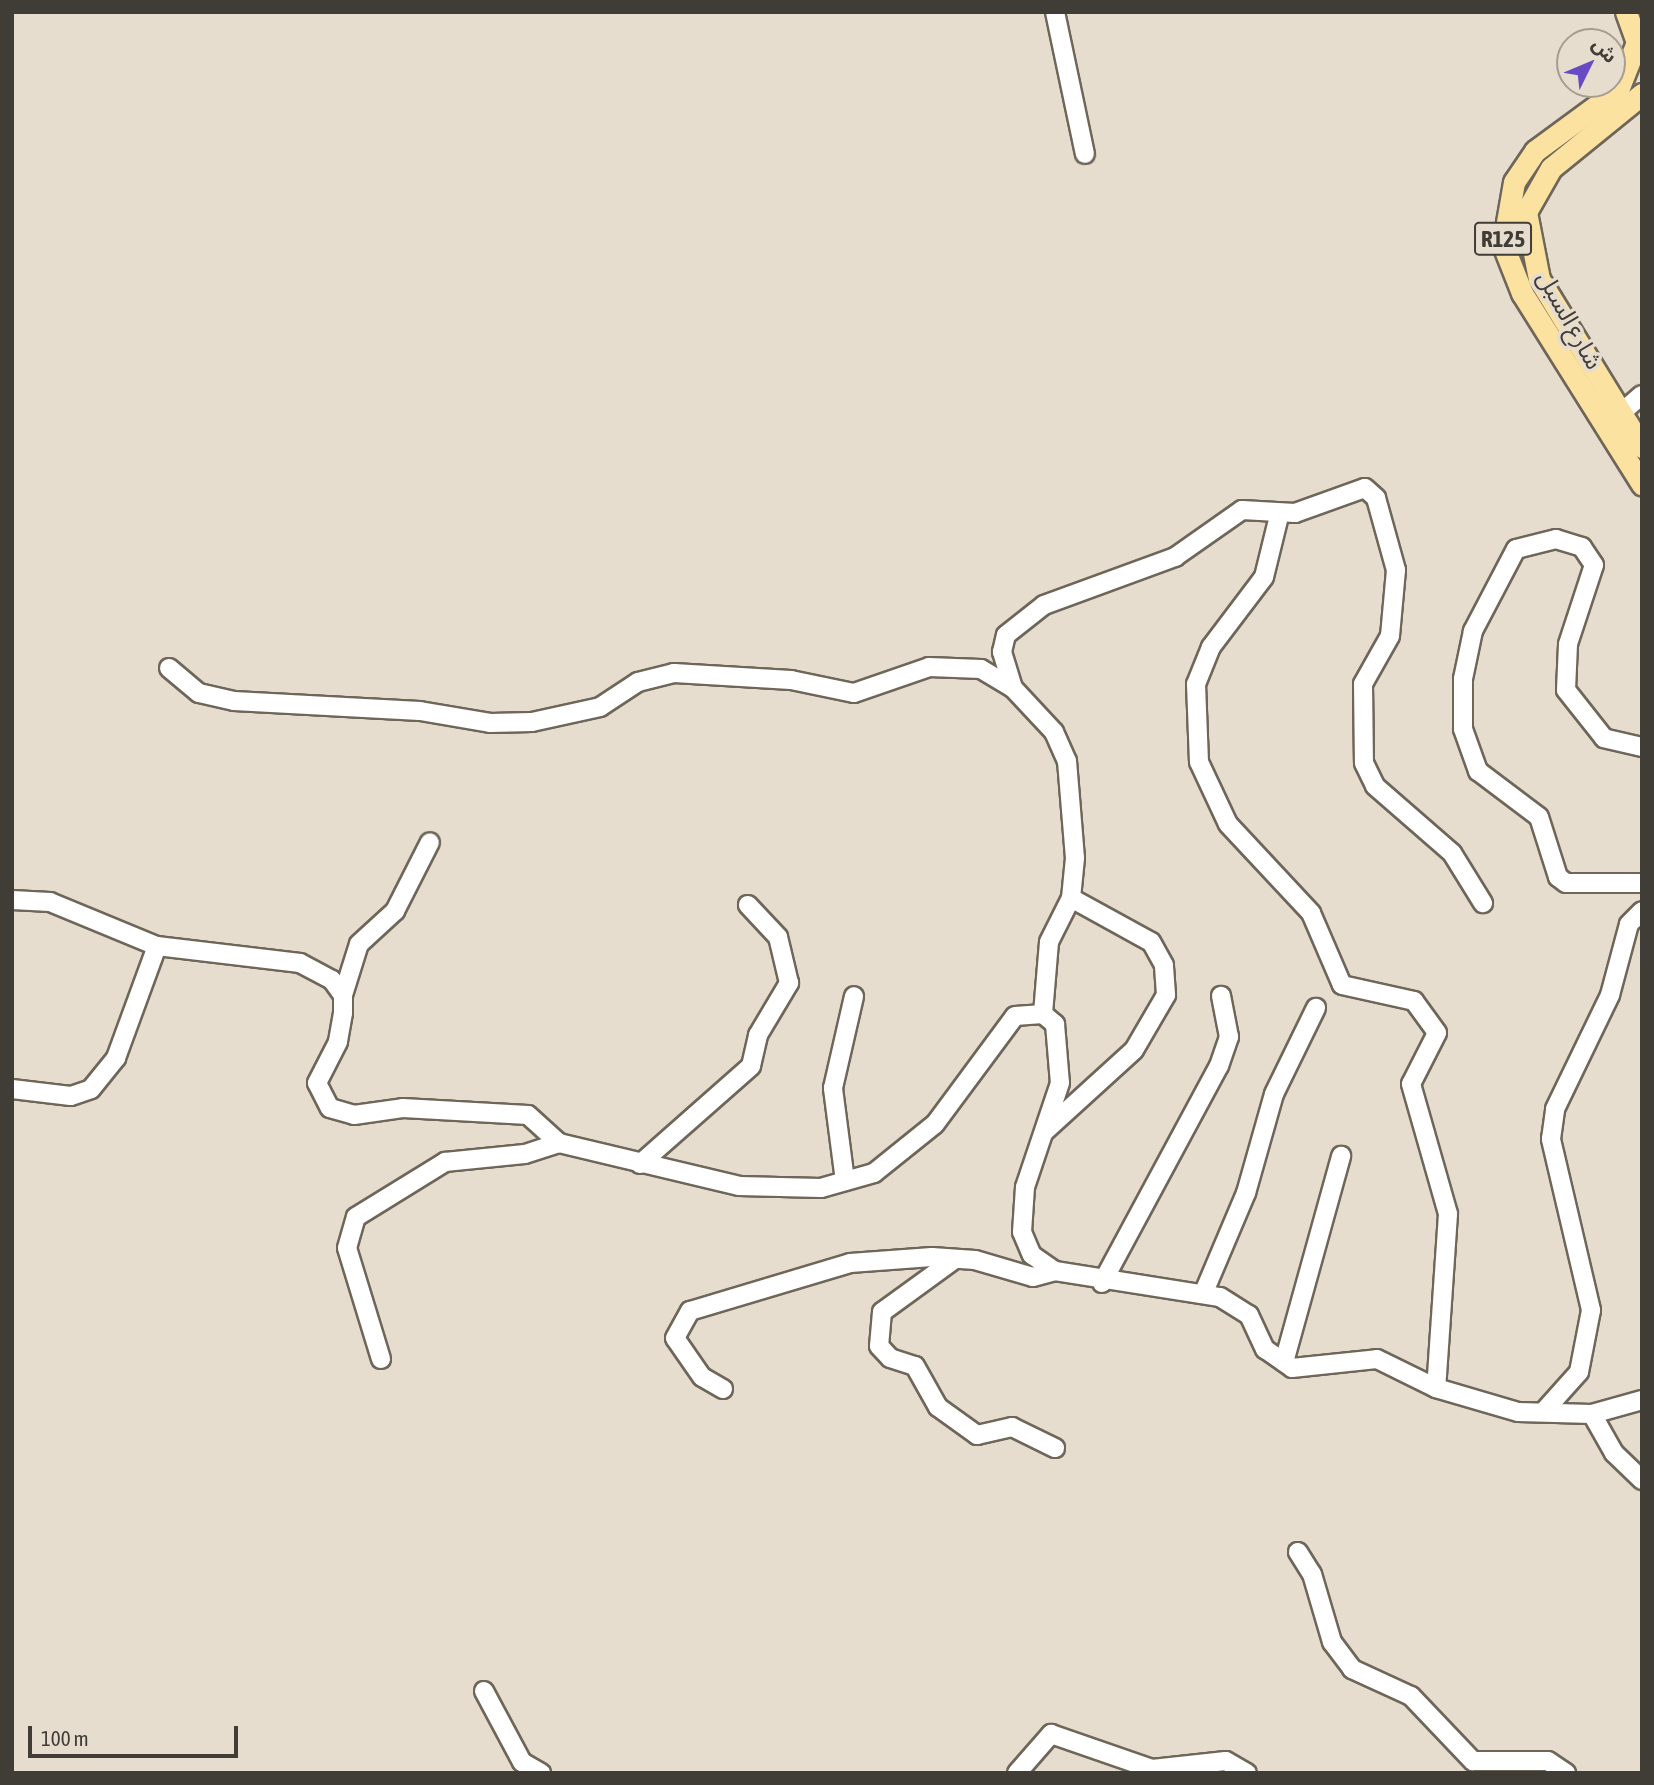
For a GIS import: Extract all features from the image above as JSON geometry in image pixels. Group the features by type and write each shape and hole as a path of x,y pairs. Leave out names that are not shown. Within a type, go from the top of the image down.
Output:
{"main road":[{"name":"شارع السبل","path":"1626,12 1637,43 1618,90 1535,151 1514,183 1503,245 1522,293 1603,430 1642,484"},
{"name":"شارع السبل","path":"1642,94 1551,168 1527,212 1539,279 1642,447"}],"street":[{"path":"1055,12 1085,154"},
{"path":"1603,430 1642,395"},
{"path":"1013,688 1002,652 1019,620 1175,557 1242,510 1279,516 1349,489 1365,488 1376,498 1383,533 1396,555 1394,622 1363,684 1364,763 1375,786 1452,853 1483,902"},
{"path":"1279,516 1264,577 1211,647 1196,684 1199,762 1228,824 1311,913 1342,985 1413,1002 1437,1033 1412,1084 1448,1214 1436,1388"},
{"path":"1642,747 1604,738 1566,690 1568,644 1594,565 1582,547 1556,539 1516,550 1473,631 1463,679 1463,729 1478,771 1539,817 1558,877 1566,883 1642,883"},
{"path":"169,668 199,694 234,701 420,711 490,723 532,722 600,707 638,682 674,673 791,680 854,693 929,667 981,668 1013,688 1054,732 1067,761 1075,858 1071,898 1049,942 1043,1014"},
{"path":"430,842 395,911 359,944 343,995 338,1042 317,1083 330,1108 354,1115 403,1108 528,1115 559,1143 640,1164 739,1186 821,1188 845,1181 907,1153 935,1124 997,1033 1016,1016 1043,1014 1055,1024 1062,1052 1060,1083 1026,1187 1022,1232 1032,1255 1055,1271 1102,1283 1204,1292 1249,1315 1265,1349 1292,1368 1377,1359 1436,1388 1518,1412 1545,1409 1592,1414 1642,1400"},
{"path":"1043,1132 1134,1050 1166,995 1164,965 1151,942 1071,898"},
{"path":"12,900 50,902 157,946 300,963 332,980 343,995"},
{"path":"640,1164 751,1066 758,1035 789,983 778,937 748,905"},
{"path":"1545,1409 1579,1372 1591,1310 1551,1139 1555,1109 1610,995 1629,924 1642,911"},
{"path":"12,1089 71,1096 91,1089 116,1058 157,946"},
{"path":"845,1181 833,1088 854,996"},
{"path":"1102,1283 1219,1066 1229,1037 1221,996"},
{"path":"1204,1292 1246,1193 1274,1094 1316,1008"},
{"path":"381,1359 347,1248 356,1217 445,1162 525,1154 559,1143"},
{"path":"1284,1362 1341,1156"},
{"path":"723,1389 702,1377 675,1338 690,1311 850,1263 955,1259 1033,1277 1055,1271"},
{"path":"955,1259 882,1312 879,1346 890,1358 915,1366 938,1407 977,1435 1012,1427 1055,1448"},
{"path":"1592,1414 1614,1453 1642,1480"},
{"path":"1298,1552 1312,1574 1332,1642 1352,1669 1410,1696 1472,1761 1548,1761 1566,1773"},
{"path":"484,1691 522,1762 541,1773"},
{"path":"1017,1773 1051,1734 1152,1769 1226,1761 1247,1773"}]}
